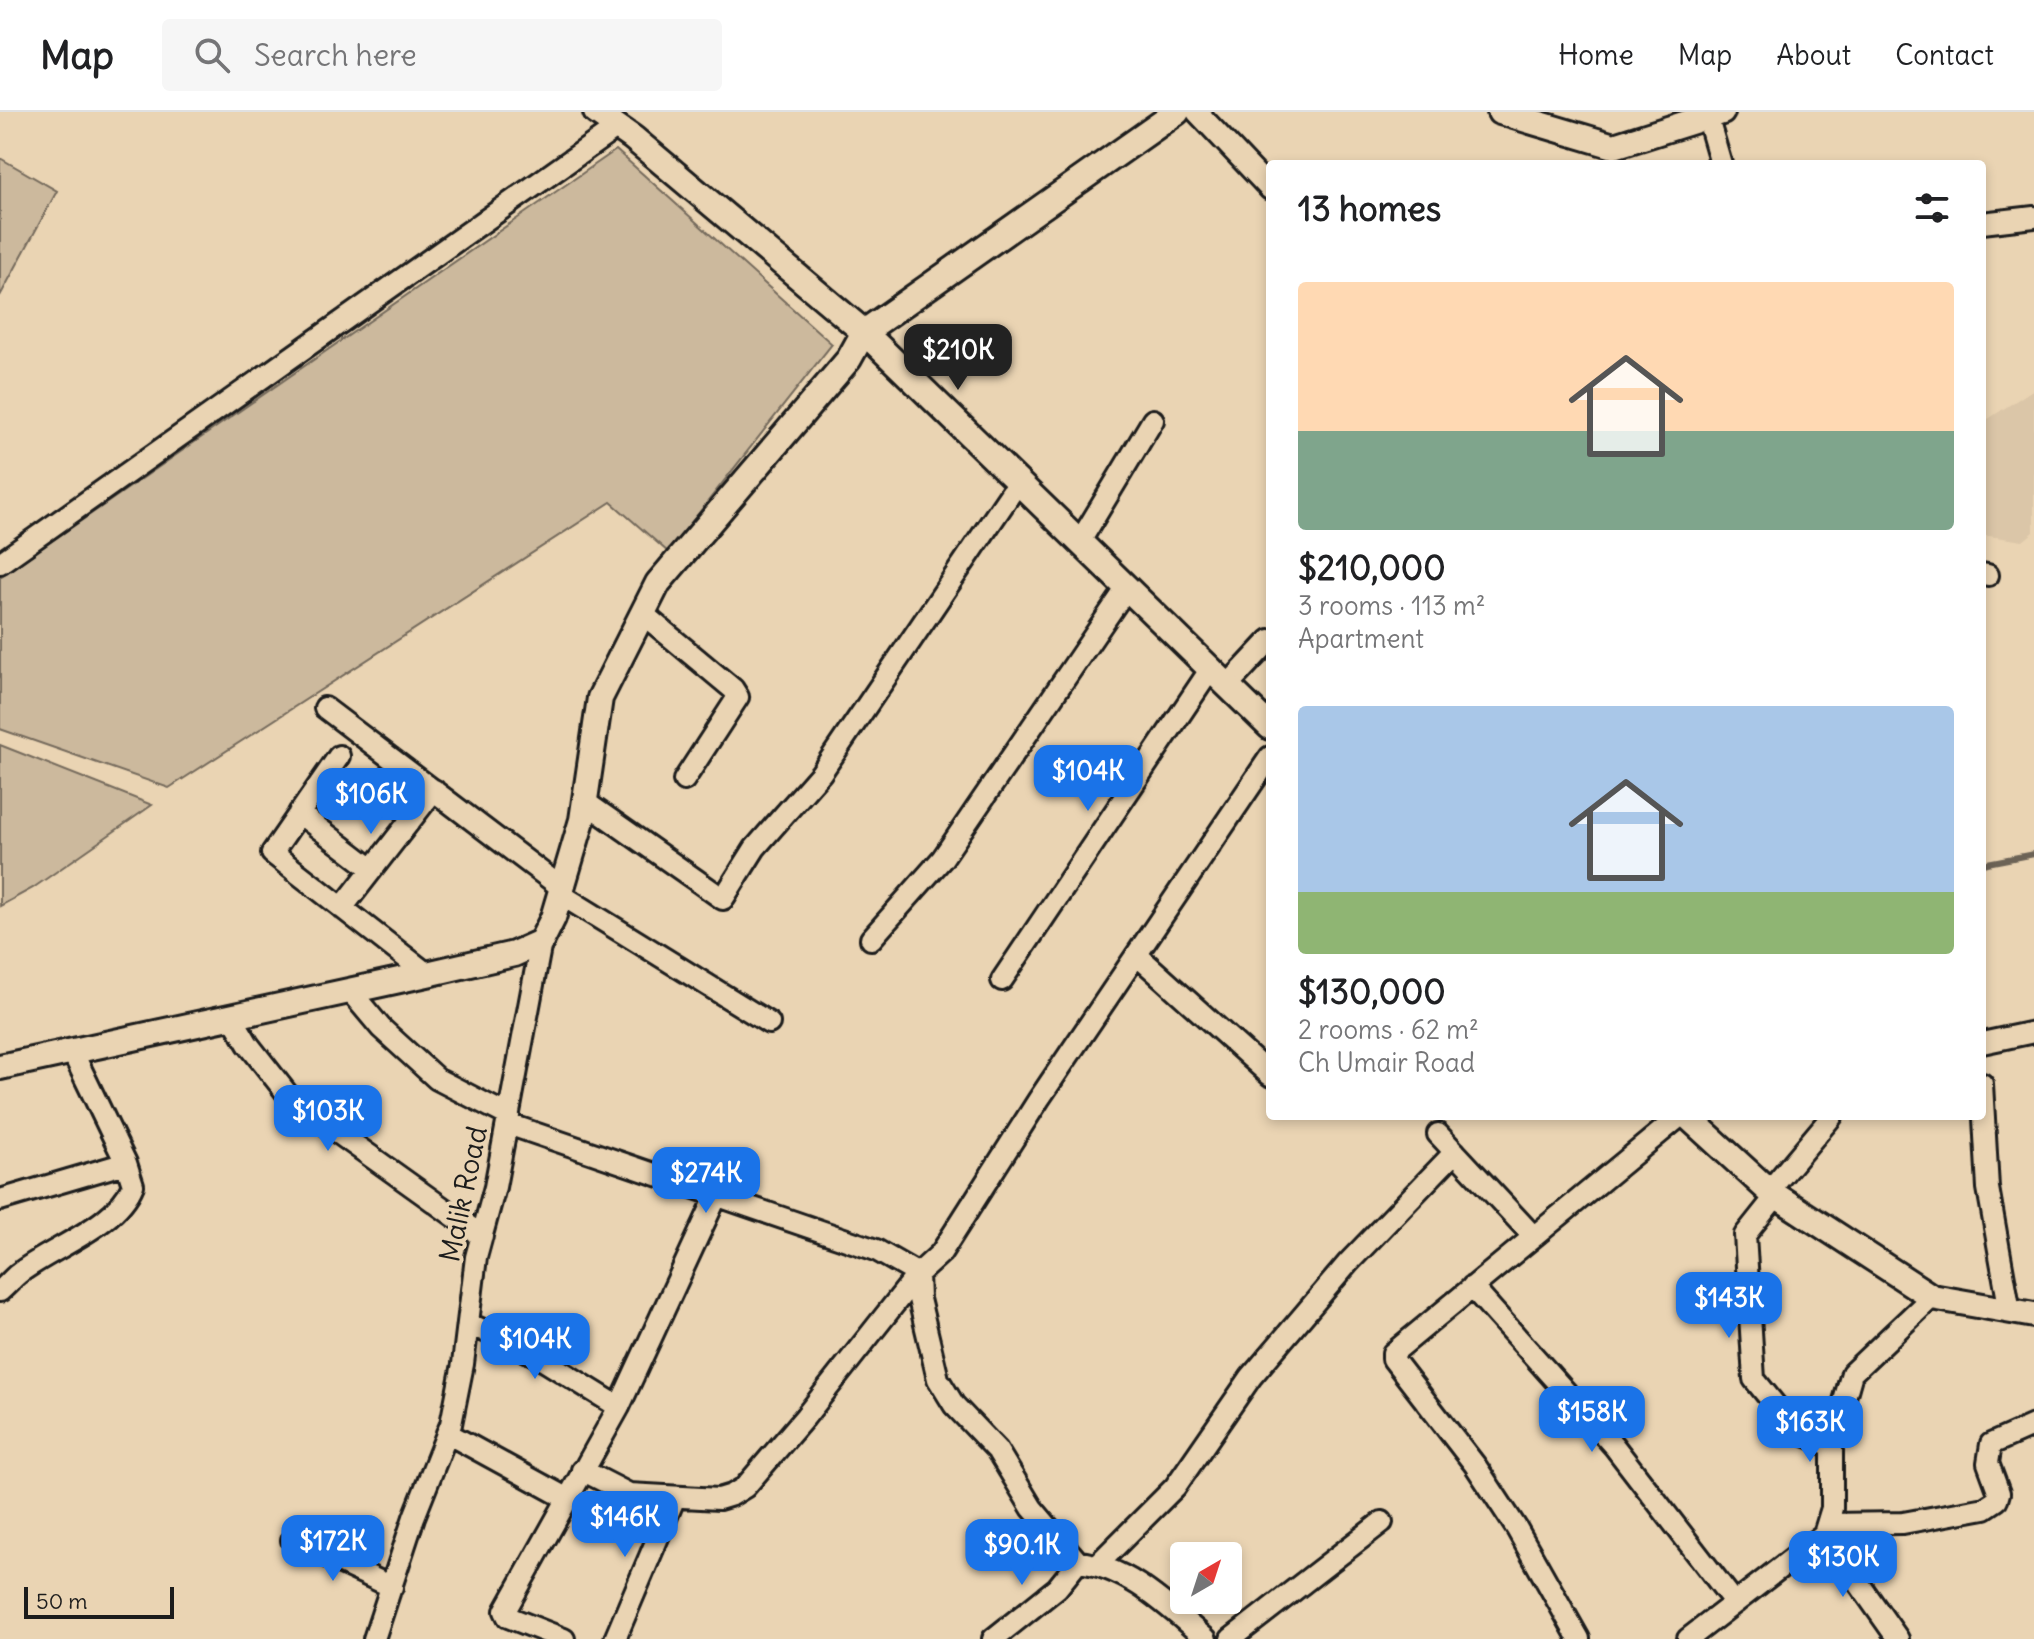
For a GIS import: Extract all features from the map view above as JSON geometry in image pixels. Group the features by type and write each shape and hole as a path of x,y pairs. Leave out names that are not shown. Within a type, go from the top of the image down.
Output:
{"street":[{"path":"596,112 633,138 864,332 1266,723"},
{"path":"0,1067 514,954 541,942 553,918 582,820 600,698 658,583 849,359 864,332 1177,112"},
{"path":"1197,112 1266,185"},
{"path":"1500,112 1617,155 1711,114 1720,160"},
{"path":"0,563 616,128"},
{"path":"1986,223 2034,217"},
{"path":"1079,543 1153,420"},
{"path":"585,802 723,899 755,848 821,773 1017,484"},
{"path":"871,939 942,859 1126,589"},
{"path":"643,614 733,689 738,697 684,780"},
{"path":"1002,980 1218,678 1266,643"},
{"path":"325,708 561,891 769,1023"},
{"path":"339,756 272,853 427,974"},
{"path":"582,1470 629,1494 719,1499 745,1487 805,1417 918,1274 941,1253 1039,1099 1266,763"},
{"path":"342,908 434,790"},
{"path":"299,813 372,869"},
{"name":"Malik Road","path":"374,1639 414,1517 447,1433 463,1364 476,1257 508,1120 541,942"},
{"path":"1138,956 1266,1071"},
{"path":"350,991 364,1012 419,1065 437,1079 508,1120 876,1250 918,1274"},
{"path":"232,1017 248,1044 292,1100 482,1236"},
{"path":"1986,1042 2034,1032"},
{"path":"0,1291 19,1273 112,1213 133,1185 126,1163 72,1051"},
{"path":"1579,1639 1517,1529 1475,1465 1393,1359 1393,1353 1675,1120"},
{"path":"1691,1120 1773,1194 1932,1297 2022,1313 1988,1188 1984,1120"},
{"path":"1829,1120 1745,1235 1754,1379 1797,1432 1832,1446"},
{"path":"1438,1134 1533,1236"},
{"path":"993,1639 1168,1495 1206,1446 1251,1377 1348,1263 1455,1152"},
{"path":"0,1200 126,1163"},
{"path":"564,1639 508,1617 505,1611 619,1407 717,1195"},
{"path":"918,1274 919,1299 938,1379 954,1405 997,1450 1032,1508 1088,1563 1135,1582 1206,1639"},
{"path":"1472,1287 1614,1446 1735,1603"},
{"path":"1898,1639 1826,1529 1832,1508 1832,1446 1852,1373 1932,1297"},
{"path":"468,1323 535,1355 619,1407"},
{"path":"1688,1639 1826,1529 1903,1523 1985,1508 1997,1500 1999,1493 1988,1463 1991,1444 2034,1425"},
{"path":"447,1433 566,1498"},
{"path":"615,1639 675,1497"},
{"path":"1231,1639 1382,1522"},
{"path":"292,1540 392,1587"}],"shaded area":[{"path":"616,150 832,344 668,552 611,502 169,788 0,729 0,577"},
{"path":"0,158 57,191 0,296"},
{"path":"2034,389 2034,532 2023,541 1986,536 1986,420"},
{"path":"0,745 152,805 33,888 0,906"}],"waterway":[{"path":"1986,863 2034,854"}]}
